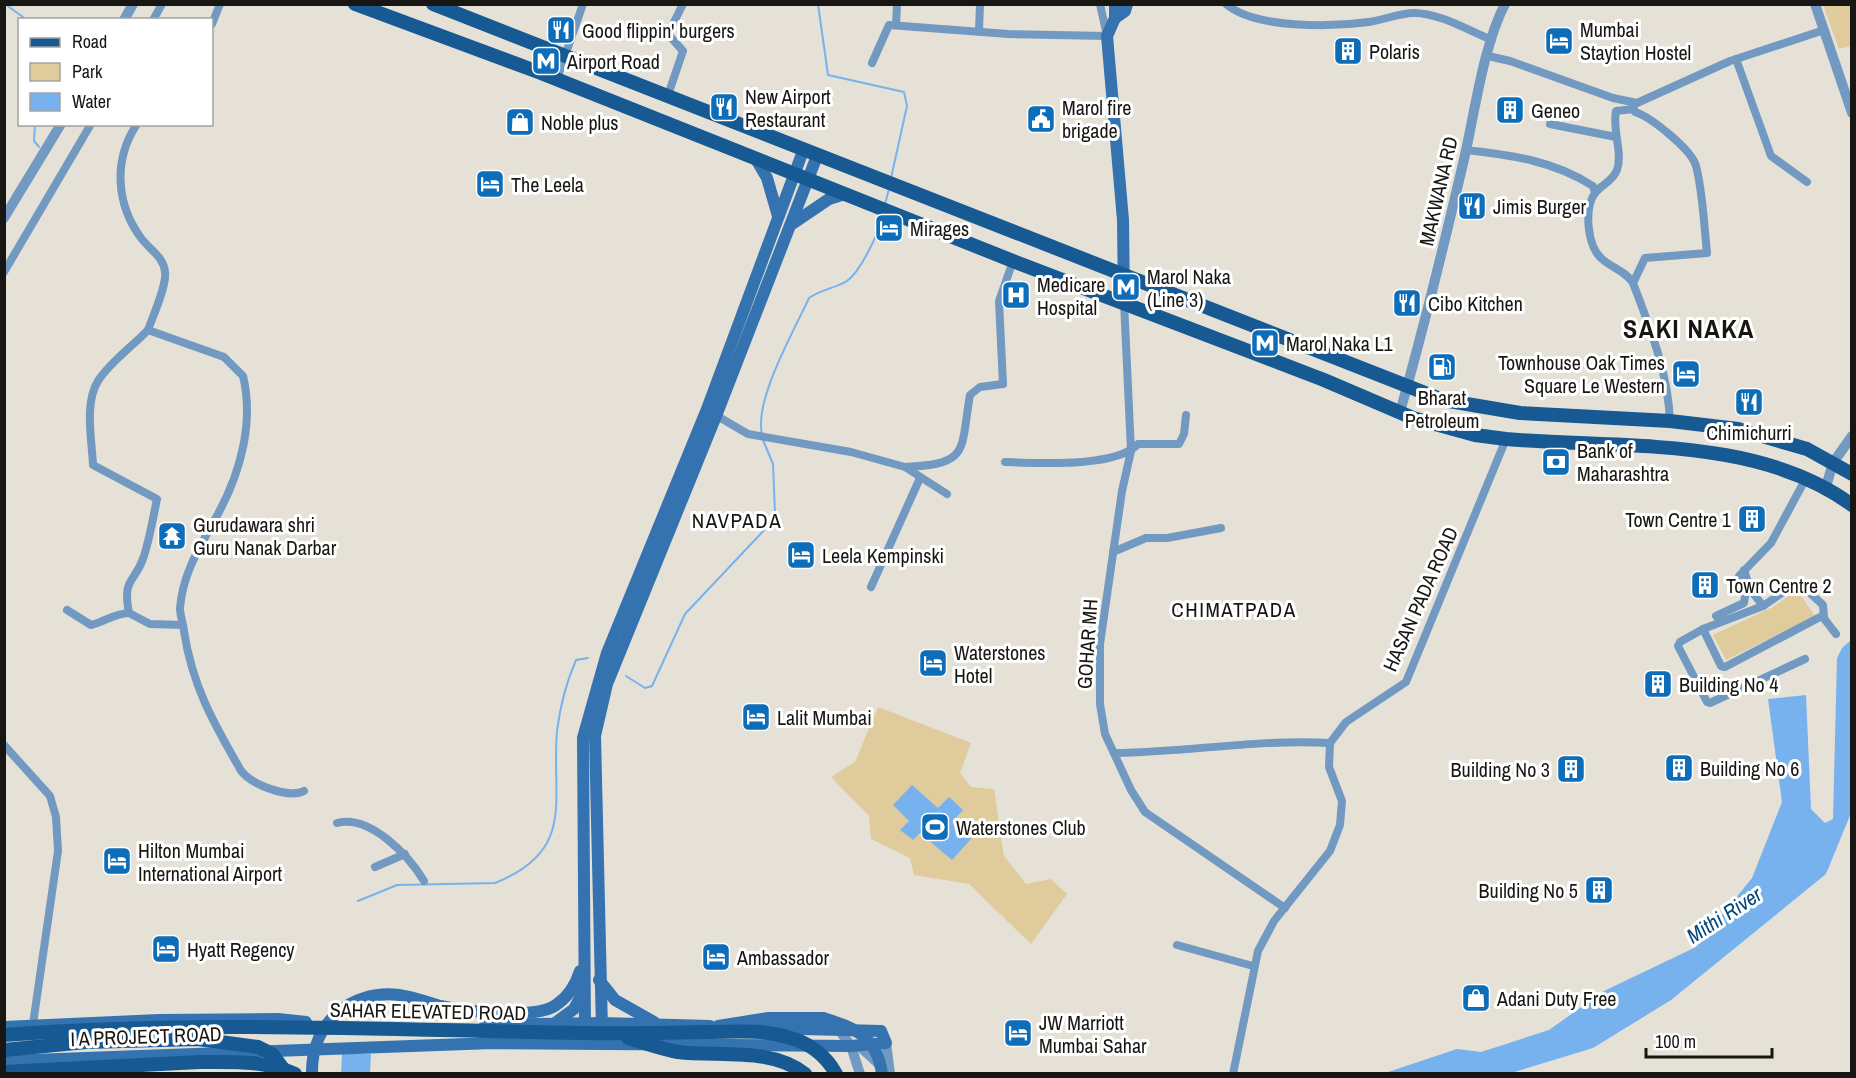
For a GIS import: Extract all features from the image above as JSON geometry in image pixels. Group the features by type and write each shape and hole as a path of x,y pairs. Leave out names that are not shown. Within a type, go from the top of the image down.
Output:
{"main road":[{"path":"355,4 557,79 1013,261 1124,302 1438,426 1506,439 1712,453 1749,459 1789,471 1851,505"},
{"path":"433,4 667,98 1443,400 1480,409 1670,421 1738,429 1807,449 1851,474"},
{"path":"1115,4 1115,18 1107,36 1123,220 1124,302"},
{"path":"1115,18 1125,12 1127,4"},
{"path":"803,151 778,217 712,413 616,659 595,736 599,980 602,1023 607,1039 677,1052 747,1056 787,1062 805,1074"},
{"path":"585,1043 583,738 607,653 792,224 817,156"},
{"path":"756,159 767,178 778,217"},
{"path":"792,224 829,199 845,194"},
{"path":"1046,272 1055,248"},
{"path":"312,1074 323,1029 332,1016 352,1001 369,996 401,995 461,1010 506,1013 544,1010 556,1005 576,985 584,955"},
{"path":"599,980 615,1000 658,1025"},
{"path":"552,1024 566,1017 574,1009 584,988"},
{"path":"718,1026 768,1018 823,1018 853,1027 870,1042 880,1055 882,1074"},
{"path":"4,1027 93,1022 278,1019 341,1027 602,1023 881,1031 886,1043"},
{"name":"SAHAR ELEVATED ROAD","path":"4,1035 93,1028 234,1025 607,1039 760,1032 789,1037 815,1049 830,1062 836,1074"},
{"path":"4,1050 86,1042 198,1039 258,1047 272,1054 287,1074"},
{"name":"I A PROJECT ROAD","path":"4,1061 482,1044 585,1043 607,1039 855,1046 886,1043"},
{"path":"4,1072 200,1062 253,1062 273,1065 295,1074"}],"street":[{"path":"125,18 134,4"},
{"path":"154,18 162,4"},
{"path":"213,22 220,4"},
{"path":"557,79 583,4"},
{"path":"667,98 682,51 668,34 683,4"},
{"path":"896,25 897,4"},
{"path":"979,31 980,4"},
{"path":"872,63 889,25 1107,36 1100,4"},
{"path":"1226,4 1241,13 1283,24 1368,23 1414,13 1432,16 1492,40"},
{"name":"MAKWANA RD","path":"1400,412 1492,40 1505,4"},
{"path":"1815,4 1851,113"},
{"path":"1488,56 1510,61 1613,98 1637,103 1736,59 1824,30"},
{"path":"1736,59 1771,156 1807,182"},
{"path":"1633,283 1645,258 1707,253 1696,163 1660,125 1647,116 1635,112 1634,109 1616,111 1618,168 1611,181 1595,193 1588,210 1595,250 1601,258 1627,274 1633,283 1658,348 1669,393 1670,421"},
{"path":"1550,124 1616,137"},
{"path":"4,218 60,126"},
{"path":"4,272 90,126"},
{"path":"129,614 126,595 128,582 143,559 157,499 93,465 91,419 92,396 98,381 148,330 166,274 163,263 142,239 123,201 120,179 122,156 136,126"},
{"path":"1466,150 1546,162 1593,186 1595,193"},
{"path":"905,467 936,464 957,456 963,446 970,395 980,387 1003,384 999,301 1013,261"},
{"name":"GOHAR MH","path":"1124,302 1131,451 1100,644 1099,677 1105,734 1116,753 1131,790 1145,812 1285,908"},
{"path":"148,330 224,357 236,365 243,376 245,446 226,500 194,556 185,580 180,610 186,647 205,709 244,776 261,786 298,794 304,791"},
{"path":"712,413 748,434 851,452 905,467 947,494"},
{"path":"1005,462 1067,462 1099,459 1131,451 1138,444 1179,444 1184,434 1186,415"},
{"path":"1825,490 1833,463 1851,436"},
{"name":"HASAN PADA ROAD","path":"1330,743 1346,722 1406,682 1506,439"},
{"path":"871,587 920,478"},
{"path":"1716,616 1744,603 1745,596 1739,576 1772,543 1805,480"},
{"path":"1113,552 1146,538 1167,538 1221,528"},
{"path":"1744,570 1750,589 1763,606"},
{"path":"1805,659 1710,703 1678,646 1680,642 1703,629 1763,606 1792,586 1800,584 1823,605 1824,617 1836,634"},
{"path":"67,610 91,625 105,621 113,614 129,614 150,624 183,625"},
{"path":"1703,629 1721,666 1725,666 1824,617"},
{"path":"1116,753 1195,750 1255,742 1330,743 1329,767 1342,801 1340,825 1329,851 1285,908 1258,951 1253,966 1233,1074"},
{"path":"4,745 50,796 56,817 58,851 33,1024"},
{"path":"337,823 354,822 367,827 405,854 424,881"},
{"path":"375,867 405,854"},
{"path":"1177,945 1253,966"},
{"path":"93,1022 93,1074"},
{"path":"839,1030 890,1074"},
{"path":"886,1043 890,1074"},
{"path":"855,1046 860,1074"}],"green space":[{"path":"1823,5 1851,5 1851,46 1839,49"},
{"path":"1797,590 1815,616 1726,660 1713,635 1773,607"},
{"name":"Waterstones Club","path":"878,707 971,743 960,773 971,787 994,789 1004,856 1026,884 1051,879 1067,894 1031,944 969,884 914,875 910,858 871,839 869,816 831,777 855,762"}],"water":[{"name":"Mithi River","path":"1851,640 1851,813 1826,874 1671,1000 1593,1048 1511,1073 1385,1073 1457,1049 1481,1052 1549,1030 1604,991 1696,947 1752,878 1782,802 1768,699 1806,695 1811,809 1825,823 1833,819 1837,658 1842,648"},
{"name":"Waterstones Club","path":"912,785 938,808 949,797 963,810 952,822 971,839 952,860 920,833 913,840 900,830 909,821 893,805"},
{"path":"342,1054 371,1054 370,1073 341,1074"}],"waterway":[{"path":"5,4 24,18"},
{"path":"818,4 828,75 904,92 907,106 891,178"},
{"path":"35,126 34,141 39,147"},
{"path":"885,204 889,189"},
{"path":"762,434 761,420 769,385 809,298 847,281 852,276 869,251 883,216"},
{"path":"626,676 645,688 652,686 685,614 767,527 775,513 773,464 763,440"},
{"path":"358,901 397,885 495,883 521,870 538,855 549,839 554,820 557,731 564,695 576,660 588,658"}],"place":[{"name":"Good flippin' burgers","path":"561,30"},
{"name":"Mumbai Staytion Hostel","path":"1559,41"},
{"name":"Polaris","path":"1348,51"},
{"name":"Airport Road","path":"546,61"},
{"name":"New Airport Restaurant","path":"724,107"},
{"name":"Geneo","path":"1510,110"},
{"name":"Marol fire brigade","path":"1041,119"},
{"name":"Noble plus","path":"520,122"},
{"name":"The Leela","path":"490,184"},
{"name":"Jimis Burger","path":"1472,206"},
{"name":"Mirages","path":"889,228"},
{"name":"Marol Naka (Line 3)","path":"1126,287"},
{"name":"Medicare Hospital","path":"1016,295"},
{"name":"Cibo Kitchen","path":"1407,303"},
{"name":"Marol Naka L1","path":"1265,343"},
{"name":"Bharat Petroleum","path":"1442,367"},
{"name":"Townhouse Oak Times Square Le Western","path":"1686,374"},
{"name":"Chimichurri","path":"1749,402"},
{"name":"Bank of Maharashtra","path":"1556,462"},
{"name":"Town Centre 1","path":"1752,519"},
{"name":"Gurudawara shri Guru Nanak Darbar","path":"172,536"},
{"name":"Leela Kempinski","path":"801,555"},
{"name":"Town Centre 2","path":"1705,585"},
{"name":"Waterstones Hotel","path":"933,663"},
{"name":"Building No 4","path":"1658,684"},
{"name":"Lalit Mumbai","path":"756,717"},
{"name":"Building No 6","path":"1679,768"},
{"name":"Building No 3","path":"1571,769"},
{"name":"Waterstones Club","path":"935,827"},
{"name":"Hilton Mumbai International Airport","path":"117,861"},
{"name":"Building No 5","path":"1599,890"},
{"name":"Hyatt Regency","path":"166,949"},
{"name":"Ambassador","path":"716,957"},
{"name":"Adani Duty Free","path":"1476,998"},
{"name":"JW Marriott Mumbai Sahar","path":"1018,1033"}],"district":[{"name":"SAKI NAKA","path":"1689,328"},
{"name":"NAVPADA","path":"737,520"},
{"name":"CHIMATPADA","path":"1234,609"}]}
